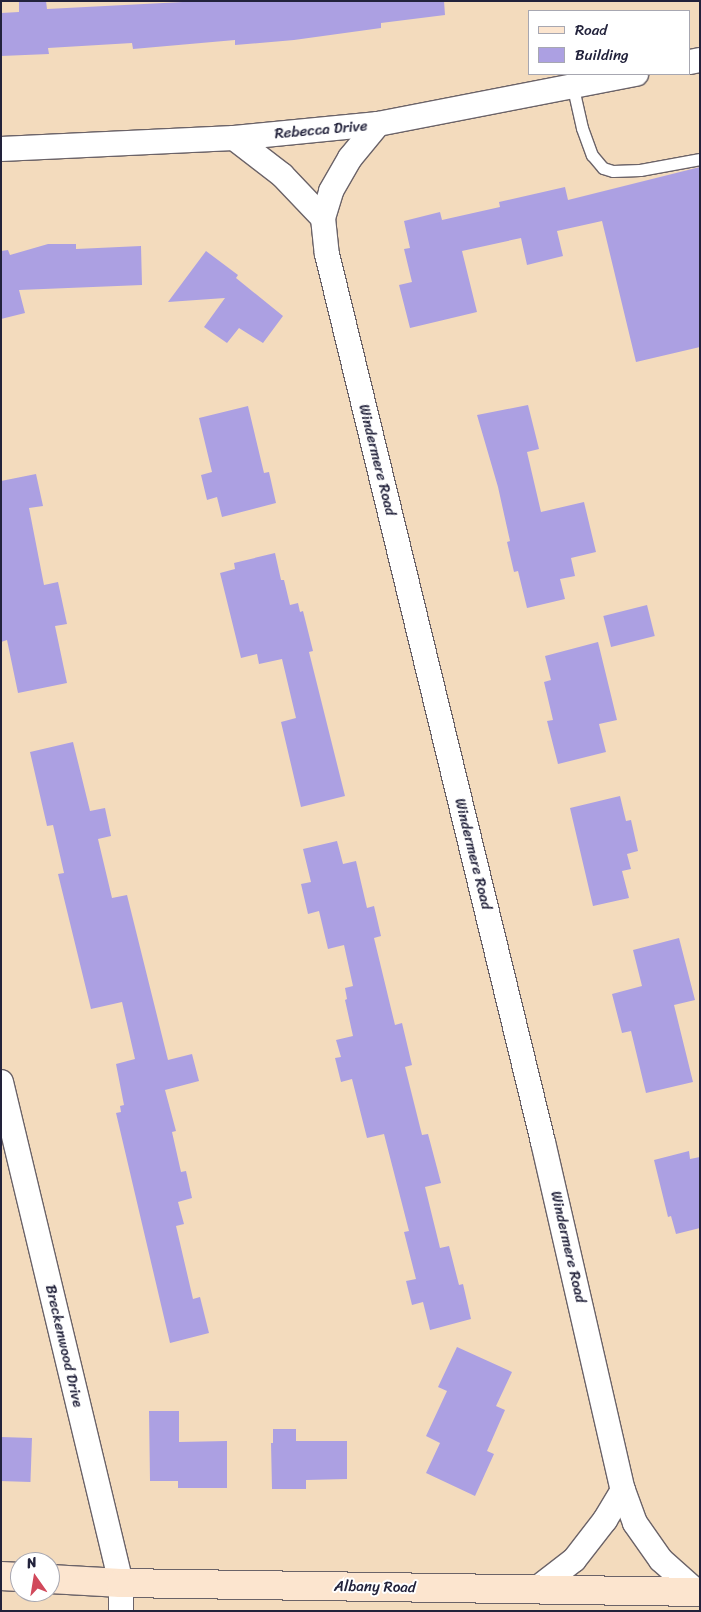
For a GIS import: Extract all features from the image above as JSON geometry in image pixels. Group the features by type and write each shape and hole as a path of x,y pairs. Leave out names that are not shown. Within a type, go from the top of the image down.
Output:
{"street":[{"name":"Rebecca Drive","path":"1,149 234,138 378,124 573,88 632,75"},
{"name":"Windermere Road","path":"378,124 350,158 331,191 322,218 327,254 543,1142 624,1490 636,1523 661,1560 699,1592"},
{"path":"234,138 282,175 322,218"},
{"name":"Breckenwood Drive","path":"1,1082 4,1109 121,1583 121,1611"},
{"path":"535,1590 574,1560 605,1520 624,1490"},
{"name":"Albany Road","path":"60,1580 121,1583 699,1592"}],"lane":[{"path":"573,88 588,146 592,155 603,168 613,171 640,170 700,159"}],"building":[{"path":"19,1 46,1 47,9 202,1 444,1 445,15 381,23 381,28 294,40 235,45 235,40 133,49 132,43 48,48 49,54 1,56 1,13 19,12"},
{"path":"700,167 700,347 636,362 602,221 557,231 563,256 527,265 521,238 462,251 477,312 410,328 399,285 412,282 404,249 410,248 404,221 440,212 442,220 500,207 499,202 565,187 568,200"},
{"path":"48,244 76,244 76,249 141,246 142,285 19,290 25,313 1,319 1,251 8,250 10,255"},
{"path":"206,251 238,275 236,278 283,316 263,343 239,328 227,343 204,327 225,298 168,302"},
{"path":"528,405 539,449 527,452 541,512 584,502 596,552 571,558 575,576 560,579 565,599 527,608 518,571 514,572 507,542 510,541 498,487 477,415"},
{"path":"248,406 264,473 269,472 276,503 222,517 217,497 207,500 201,475 212,472 199,418"},
{"path":"36,474 43,506 29,508 44,585 58,582 67,624 55,626 67,683 18,693 7,640 1,642 1,481"},
{"path":"275,553 281,580 284,580 290,605 298,603 300,612 303,611 313,651 309,652 345,796 301,807 281,722 296,718 282,659 259,664 257,654 241,658 220,573 235,569 234,563"},
{"path":"647,605 655,636 611,647 603,616"},
{"path":"598,642 617,720 599,724 606,752 558,764 547,721 553,720 544,682 551,680 545,656"},
{"path":"73,742 90,811 105,808 111,836 98,839 112,898 127,895 168,1060 192,1054 199,1081 165,1090 176,1131 172,1132 181,1172 186,1171 192,1198 178,1202 184,1224 176,1226 193,1299 200,1297 209,1333 170,1343 116,1113 121,1112 120,1106 124,1105 116,1064 135,1059 122,1002 91,1009 58,874 64,873 53,825 47,826 30,752"},
{"path":"620,796 626,821 631,820 638,851 627,854 631,869 622,871 629,898 593,906 570,808"},
{"path":"337,841 343,864 356,861 367,908 374,906 381,936 374,938 395,1025 402,1023 412,1065 405,1067 422,1135 428,1134 441,1183 425,1187 440,1248 449,1246 459,1285 463,1284 471,1319 430,1330 423,1302 412,1305 406,1281 416,1279 404,1232 409,1231 384,1134 367,1138 352,1079 341,1082 335,1058 341,1057 336,1040 353,1036 345,1000 347,999 345,988 353,986 344,945 328,949 319,911 308,914 301,884 311,882 303,849"},
{"path":"679,938 695,1000 674,1005 693,1082 646,1093 631,1031 622,1033 612,994 642,986 633,950"},
{"path":"689,1151 690,1159 700,1157 700,1228 676,1234 671,1216 668,1217 654,1160"},
{"path":"457,1347 512,1372 496,1406 505,1410 487,1451 494,1454 475,1496 426,1473 440,1443 426,1436 447,1391 438,1387"},
{"path":"149,1411 179,1411 179,1442 227,1441 227,1488 178,1488 178,1481 150,1481"},
{"path":"273,1429 296,1429 296,1441 347,1441 347,1479 306,1480 306,1489 272,1489 271,1443 273,1443"},
{"path":"1,1437 32,1438 30,1482 1,1481"}]}
